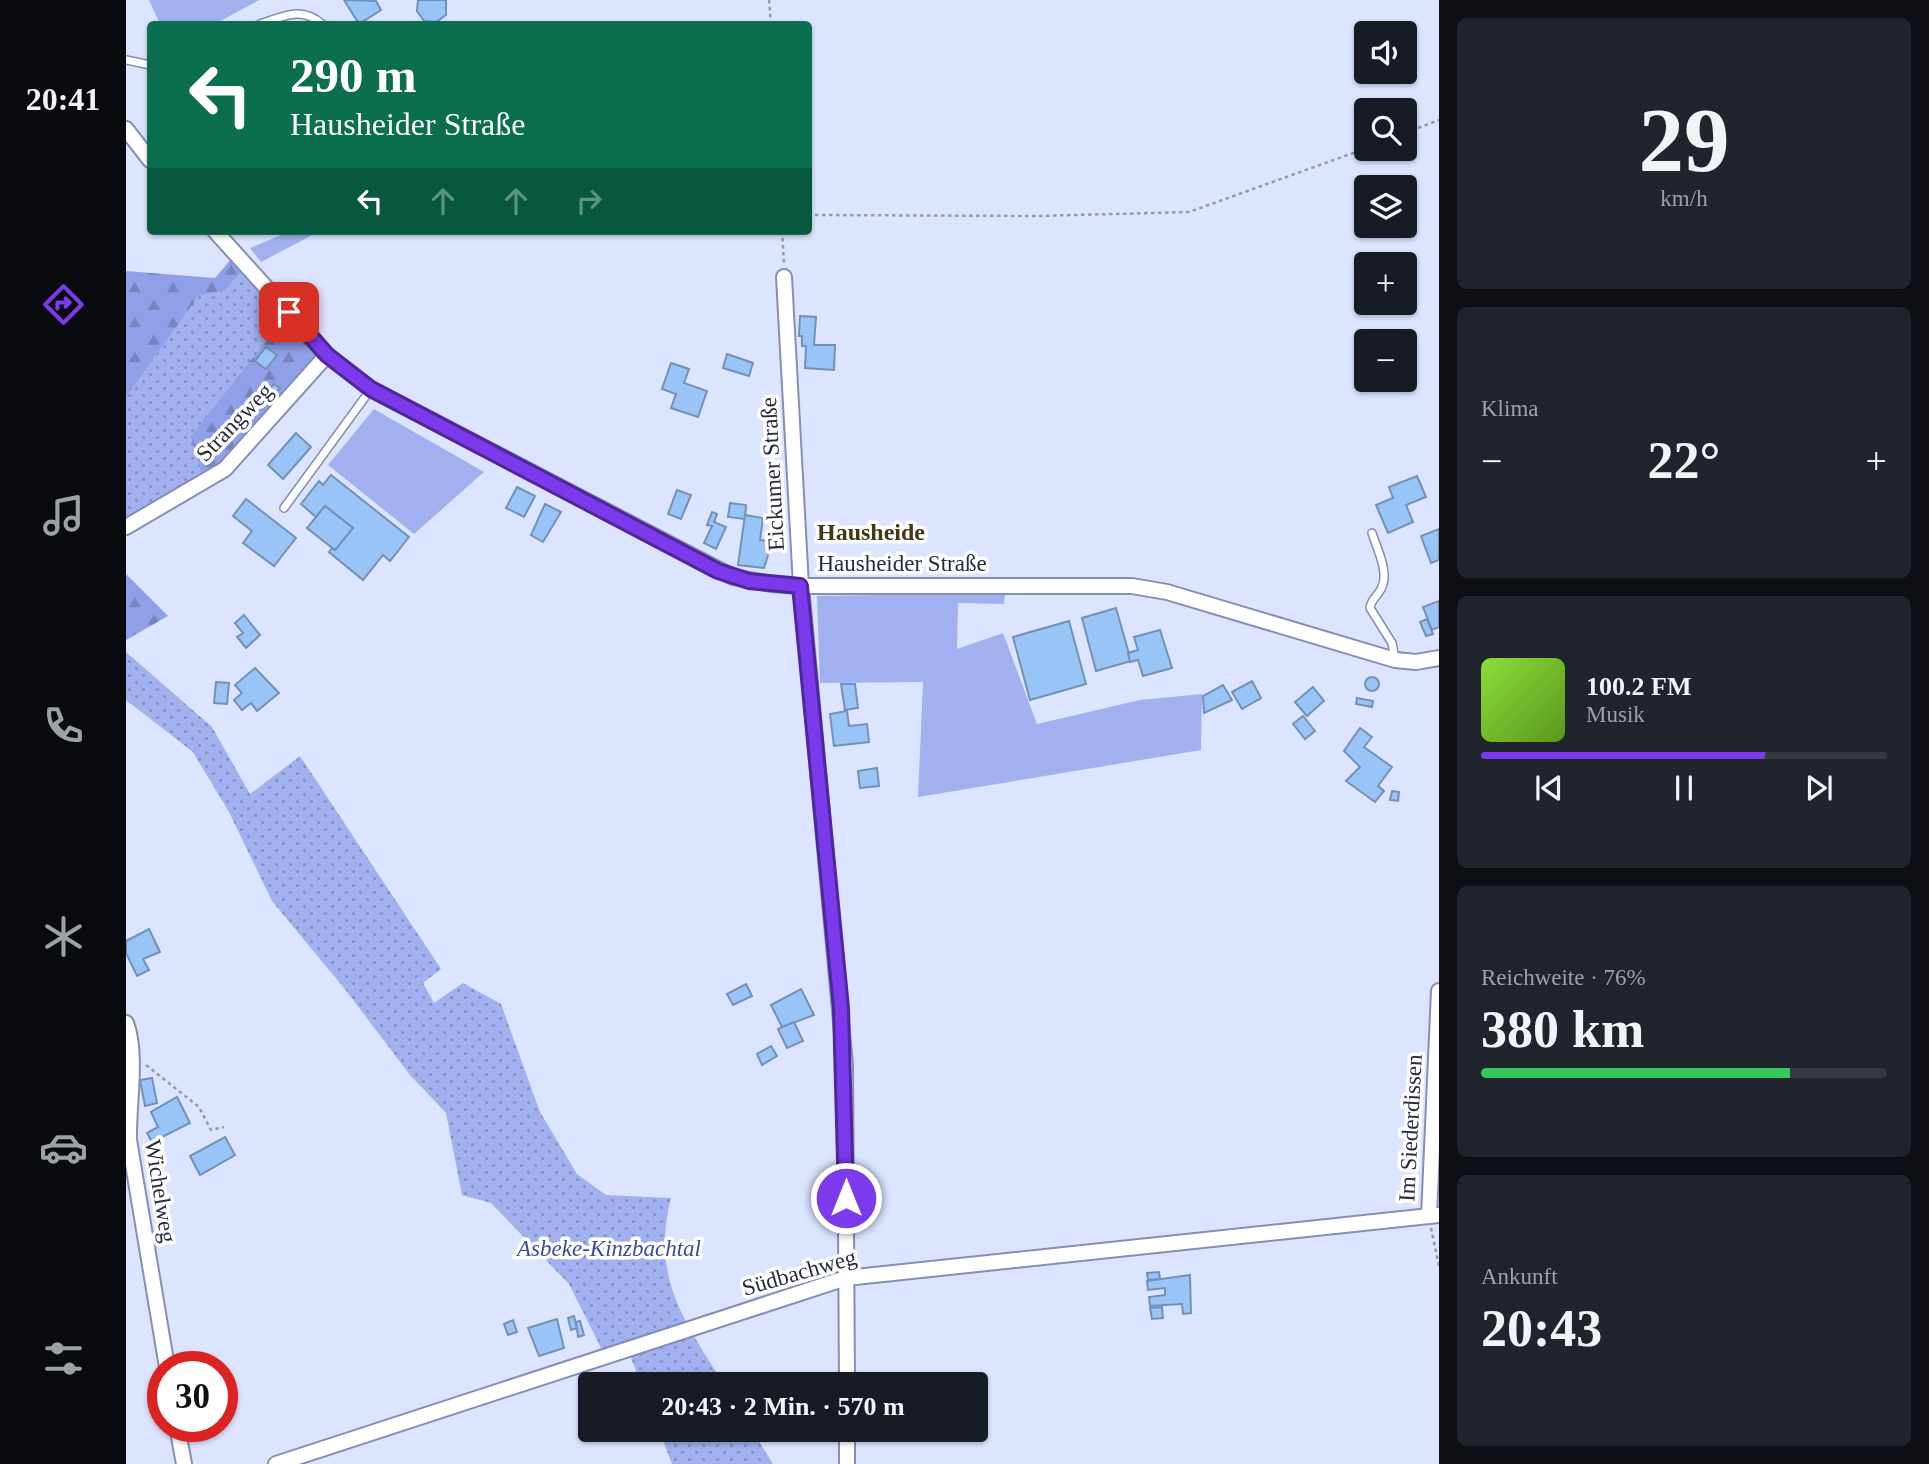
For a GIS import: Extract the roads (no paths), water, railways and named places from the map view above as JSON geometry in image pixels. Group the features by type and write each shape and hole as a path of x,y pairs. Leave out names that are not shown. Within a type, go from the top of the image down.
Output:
{"street":[{"path":"126,129 147,156"},
{"name":"Hausheider Straße","path":"219,235 327,355 371,389 718,571 749,581 800,586 1132,586 1167,593 1395,660 1416,662 1439,658"},
{"name":"Eickumer Straße","path":"784,277 800,586 841,1008 847,1372"},
{"name":"Strangweg","path":"126,527 225,470 327,355"},
{"name":"Im Siederdissen","path":"1434,1215 1439,991"},
{"name":"Wichelweg","path":"126,1023 132,1039 128,1102 129,1140 164,1351"},
{"name":"Südbachweg","path":"276,1464 846,1278 1434,1215"},
{"path":"180,1442 184,1464"},
{"path":"847,1442 847,1464"}],"lane":[{"path":"268,21 291,13 303,13 317,21"},
{"path":"126,60 147,64"},
{"path":"284,508 371,389"},
{"path":"1372,533 1383,577 1380,591 1371,602 1370,608 1392,643 1395,660"}],"district":[{"name":"Hausheide","path":"871,532"}],"park label":[{"name":"Asbeke-Kinzbachtal","path":"609,1248"}]}
